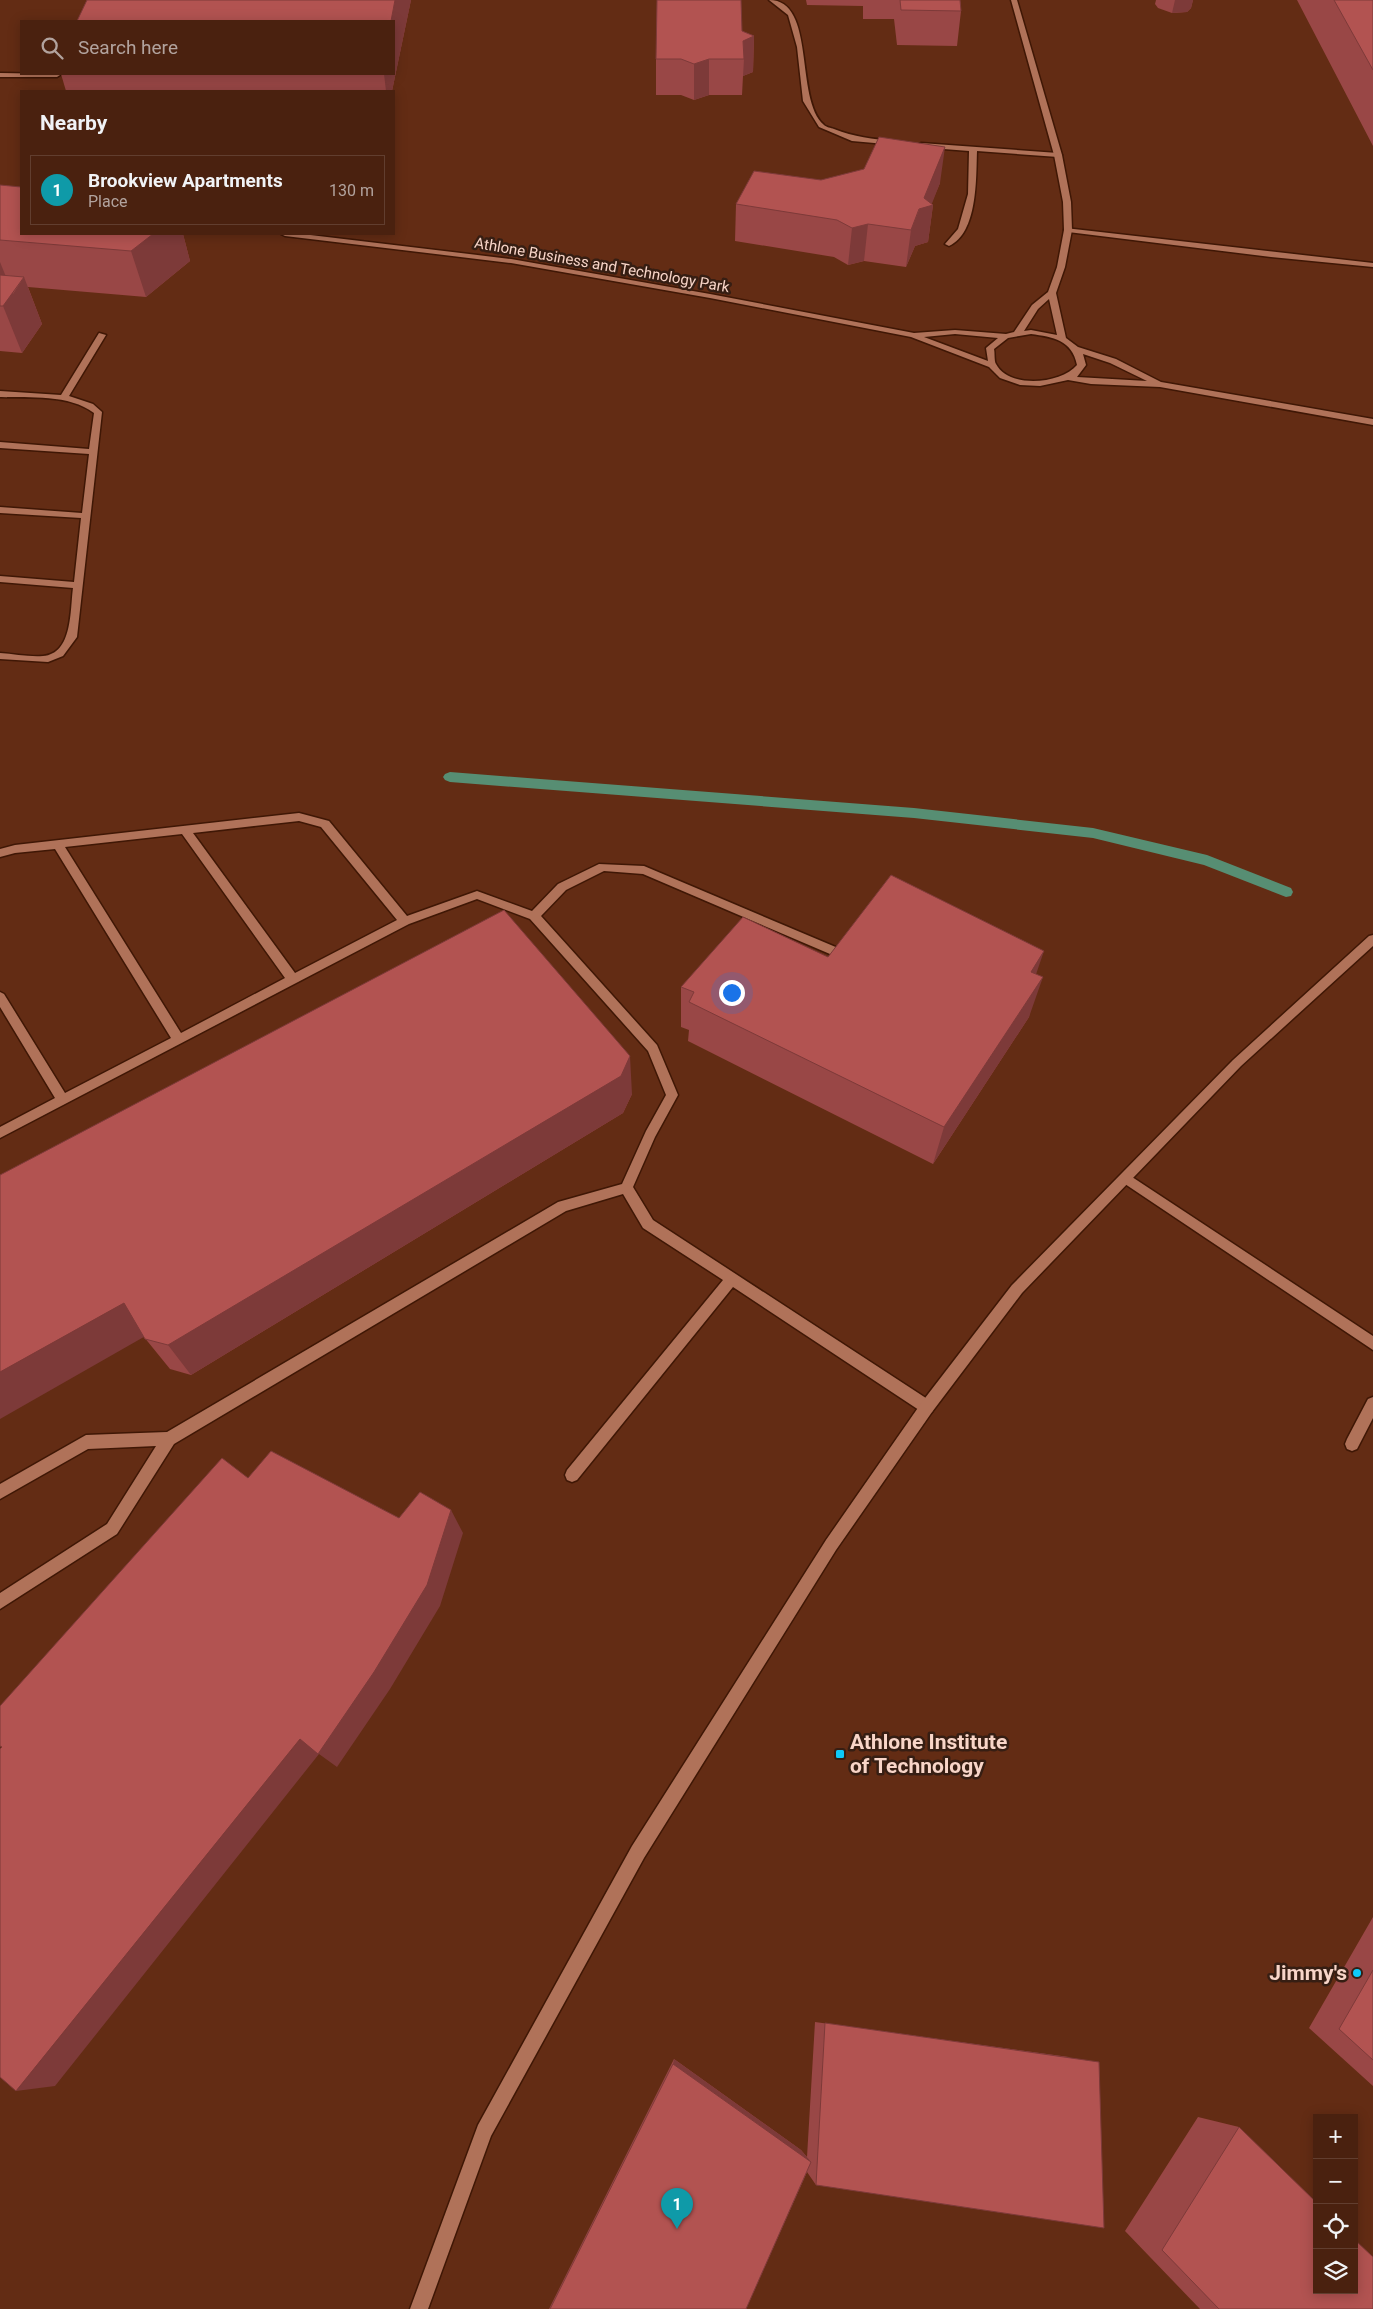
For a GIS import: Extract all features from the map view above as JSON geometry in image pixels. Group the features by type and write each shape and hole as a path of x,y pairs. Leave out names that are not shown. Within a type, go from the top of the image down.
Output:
{"street":[{"path":"772,0 791,14 800,47 806,101 821,126 852,140 898,143"},
{"path":"1014,0 1058,155 1067,202 1068,230 1061,267 1052,293 1062,340"},
{"path":"0,75 57,75"},
{"path":"917,144 1058,155"},
{"path":"949,244 962,230 972,194 973,148"},
{"path":"1068,230 1271,255 1373,265"},
{"name":"Athlone Business and Technology Park","path":"293,235 511,261 913,335 992,365 1000,373 1027,383 1042,384 1069,378 1160,384 1373,422"},
{"path":"1018,333 1035,307 1052,293"},
{"name":"Athlone Business and Technology Park","path":"913,335 955,332 1006,336 1018,333 1045,334 1160,384"},
{"path":"63,399 102,335"},
{"path":"992,365 989,356 990,348 1006,336"},
{"path":"1069,378 1078,372 1081,364 1081,356 1076,349"},
{"path":"0,394 78,400 91,405 98,412 72,636 60,654 45,660 0,656"},
{"path":"0,445 93,452"},
{"path":"0,510 86,516"},
{"path":"0,579 78,585"},
{"path":"0,853 299,817 325,824 404,921"},
{"path":"185,830 293,980"},
{"path":"58,845 179,1040"},
{"path":"534,916 562,888 603,867 644,870 834,951"},
{"path":"0,1133 404,921 477,895 534,916 653,1048 672,1095 650,1135 626,1188 563,1206 168,1439 112,1529 0,1602"},
{"path":"419,2309 484,2132 638,1852 831,1544 927,1407 1017,1289 1237,1063 1373,939"},
{"path":"0,997 63,1100"},
{"path":"1126,1178 1373,1344"},
{"path":"626,1188 648,1224 927,1407"},
{"path":"572,1475 732,1278"},
{"path":"1352,1444 1373,1404"},
{"path":"0,1492 86,1442 168,1439"}],"building":[{"path":"87,0 395,0 391,20 77,20"},
{"path":"657,0 741,0 742,31 754,36 743,41 744,59 709,59 694,64 681,59 656,59"},
{"path":"900,0 960,0 961,11 901,10"},
{"path":"1334,0 1373,0 1373,70"},
{"path":"879,137 945,147 924,198 933,205 919,209 911,230 868,224 852,228 837,220 736,204 754,171 821,180 864,169"},
{"path":"0,185 20,187 20,235 152,235 131,251 0,240"},
{"path":"0,275 24,277 3,306 0,306"},
{"path":"891,875 1044,951 1031,972 1043,977 944,1127 689,1002 694,992 681,987 743,917 828,957"},
{"path":"504,910 630,1056 621,1076 168,1345 145,1339 124,1303 0,1372 0,1175"},
{"path":"271,1451 399,1518 420,1492 451,1510 427,1585 374,1672 318,1754 300,1739 16,2091 0,2077 0,1749 2,1747 0,1746 0,1706 222,1458 248,1478"},
{"path":"1373,1970 1373,2060 1339,2029"},
{"path":"825,2023 1099,2062 1104,2228 816,2185"},
{"path":"673,2064 811,2162 746,2309 550,2309"},
{"path":"1239,2127 1313,2199 1313,2294 1358,2294 1358,2243 1373,2257 1373,2309 1219,2309 1162,2250"}],"waterway":[{"path":"450,777 914,813 1093,833 1207,860 1286,892"}],"place":[{"name":"Athlone Institute of Technology","path":"840,1754"},
{"name":"Jimmy's","path":"1357,1973"},
{"name":"Brookview Apartments","path":"677,2229"}]}
